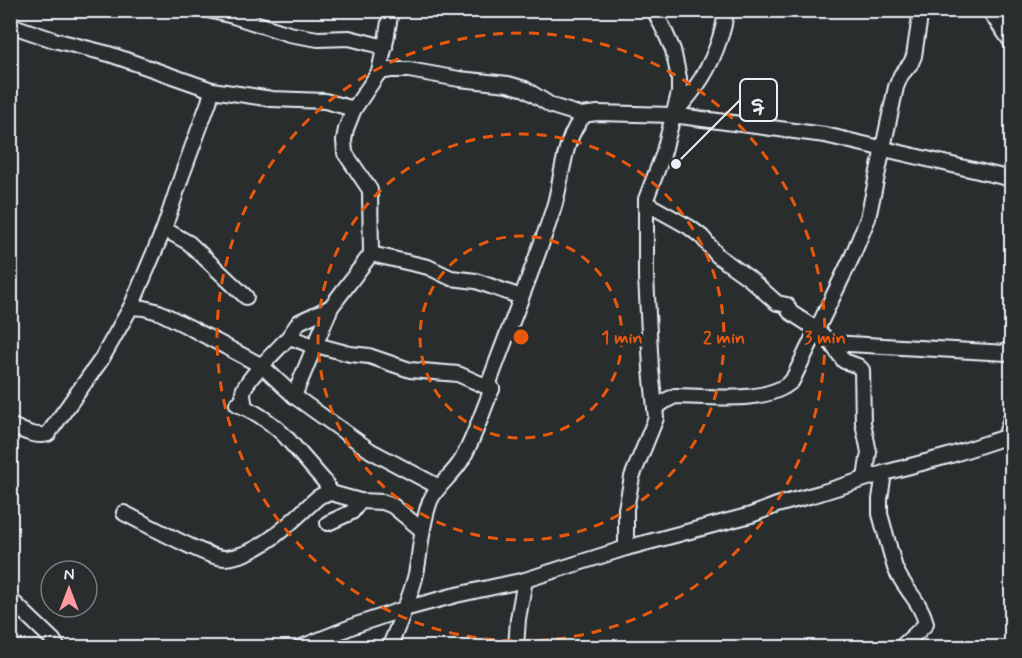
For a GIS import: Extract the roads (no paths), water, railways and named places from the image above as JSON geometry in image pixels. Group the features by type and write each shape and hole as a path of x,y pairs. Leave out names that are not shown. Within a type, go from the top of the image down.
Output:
{"street":[{"path":"208,10 289,34 318,39 350,38 385,46"},
{"path":"294,396 331,307 371,254 370,190 345,153 344,141 354,108 379,72 391,10"},
{"path":"626,548 626,509 632,477 656,418 650,359 646,277 646,203 663,155 679,93 679,78 673,50 654,10"},
{"path":"672,115 694,91 712,61 726,20 725,10"},
{"path":"655,408 675,396 748,398 782,388 792,381 852,257 867,218 896,87 914,56 921,10"},
{"path":"989,10 1011,43"},
{"path":"10,25 54,40 109,54 212,90 272,99 325,102 354,108"},
{"path":"379,72 409,70 459,80 508,84 525,89 552,106 585,115 598,113 672,115 825,135 1011,180"},
{"path":"10,425 38,435 48,434 101,360 131,307 164,229 212,90"},
{"path":"389,648 411,592 417,569 422,530 430,502 439,487 462,460 492,389 489,383 556,203 571,136 585,115"},
{"path":"646,203 689,227 702,237 718,256 750,279 777,303 787,305 790,312 816,329 831,343 844,361 862,370 863,423 869,452 865,478"},
{"path":"164,229 189,243 246,297"},
{"path":"371,254 428,267 451,278 476,281 521,297"},
{"path":"131,307 159,312 262,366 294,396 371,451 439,487"},
{"path":"331,307 299,322 244,389 241,406 279,430 325,482 331,493"},
{"path":"288,338 292,337 305,343 350,354 369,356 410,370 458,374 492,389"},
{"path":"831,343 1007,353 1007,350 1011,351"},
{"path":"299,648 404,609 525,580 626,548 751,515 865,478 948,456 1008,436 1011,416"},
{"path":"884,473 880,514 895,568 898,576 920,606 926,623 900,648"},
{"path":"124,513 170,537 211,555 225,558 240,555 265,542 317,498 331,493 360,501 383,502 393,506 422,530"},
{"path":"328,523 352,512 360,501"},
{"path":"516,648 518,619 525,580"},
{"path":"10,599 53,640 58,648"}],"place":[{"name":"q","path":"676,164"}]}
